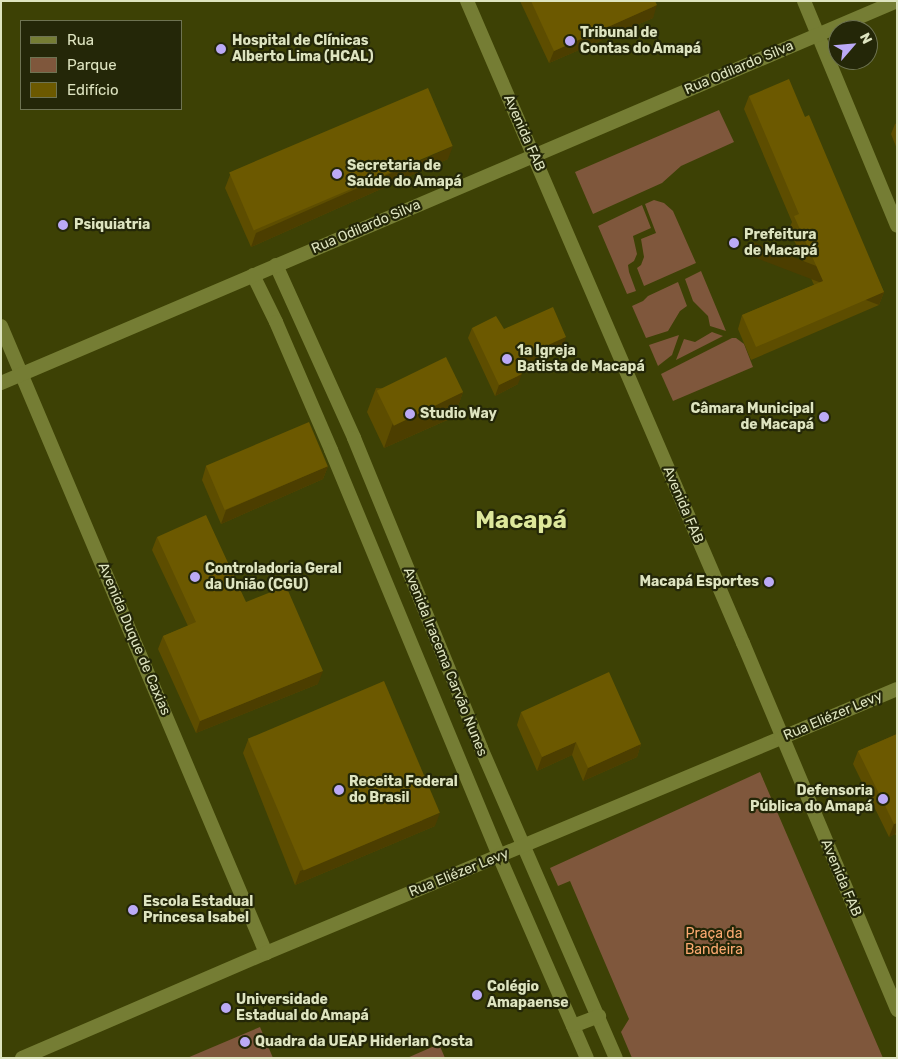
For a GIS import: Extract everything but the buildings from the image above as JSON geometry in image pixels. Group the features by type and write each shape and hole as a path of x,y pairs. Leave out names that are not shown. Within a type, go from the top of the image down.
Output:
{"street":[{"name":"Avenida FAB","path":"467,1 535,156 897,1010"},
{"path":"804,1 897,226"},
{"name":"Rua Odilardo Silva","path":"1,383 896,1"},
{"name":"Avenida Iracema Carvão Nunes","path":"276,265 354,438 446,665 616,1058"},
{"name":"Avenida Iracema Carvão Nunes","path":"253,275 276,322 335,459 499,856 587,1058"},
{"name":"Avenida Duque de Caxias","path":"1,326 266,953"},
{"name":"Rua Eliézer Levy","path":"22,1058 266,953 897,689"},
{"path":"573,1026 599,1016"}],"green space":[{"path":"719,110 734,142 681,166 662,183 593,214 575,172"},
{"path":"654,200 664,203 673,211 696,263 644,286 637,268 641,265 644,257 641,239 656,233 645,204"},
{"path":"642,205 651,228 633,236 637,254 634,261 628,265 636,291 627,294 598,226"},
{"path":"701,271 726,331 710,326 708,316 693,301 685,279"},
{"path":"678,282 687,306 680,311 668,331 646,338 632,306"},
{"path":"712,332 723,336 676,360 684,339 695,342"},
{"path":"679,335 672,355 658,366 649,345"},
{"path":"732,338 736,338 744,344 753,367 673,401 661,374"},
{"name":"Praça da Bandeira","path":"760,772 883,1058 632,1058 621,1032 629,1019 570,881 558,886 550,868"},
{"name":"Quadra da UEAP Hiderlan Costa","path":"260,1027 273,1058 187,1058"},
{"path":"439,1044 445,1058 407,1058"}],"place":[{"name":"Tribunal de Contas do Amapá","path":"570,41"},
{"name":"Hospital de Clínicas Alberto Lima (HCAL)","path":"221,49"},
{"name":"Secretaria de Saúde do Amapá","path":"337,174"},
{"name":"Psiquiatria","path":"63,225"},
{"name":"Prefeitura de Macapá","path":"734,243"},
{"name":"1a Igreja Batista de Macapá","path":"507,359"},
{"name":"Studio Way","path":"410,414"},
{"name":"Câmara Municipal de Macapá","path":"824,417"},
{"name":"Controladoria Geral da União (CGU)","path":"195,577"},
{"name":"Macapá Esportes","path":"769,582"},
{"name":"Receita Federal do Brasil","path":"339,790"},
{"name":"Defensoria Pública do Amapá","path":"883,799"},
{"name":"Escola Estadual Princesa Isabel","path":"133,910"},
{"name":"Colégio Amapaense","path":"477,995"},
{"name":"Universidade Estadual do Amapá","path":"226,1008"},
{"name":"Quadra da UEAP Hiderlan Costa","path":"245,1042"}],"district":[{"name":"Macapá","path":"521,521"}]}
